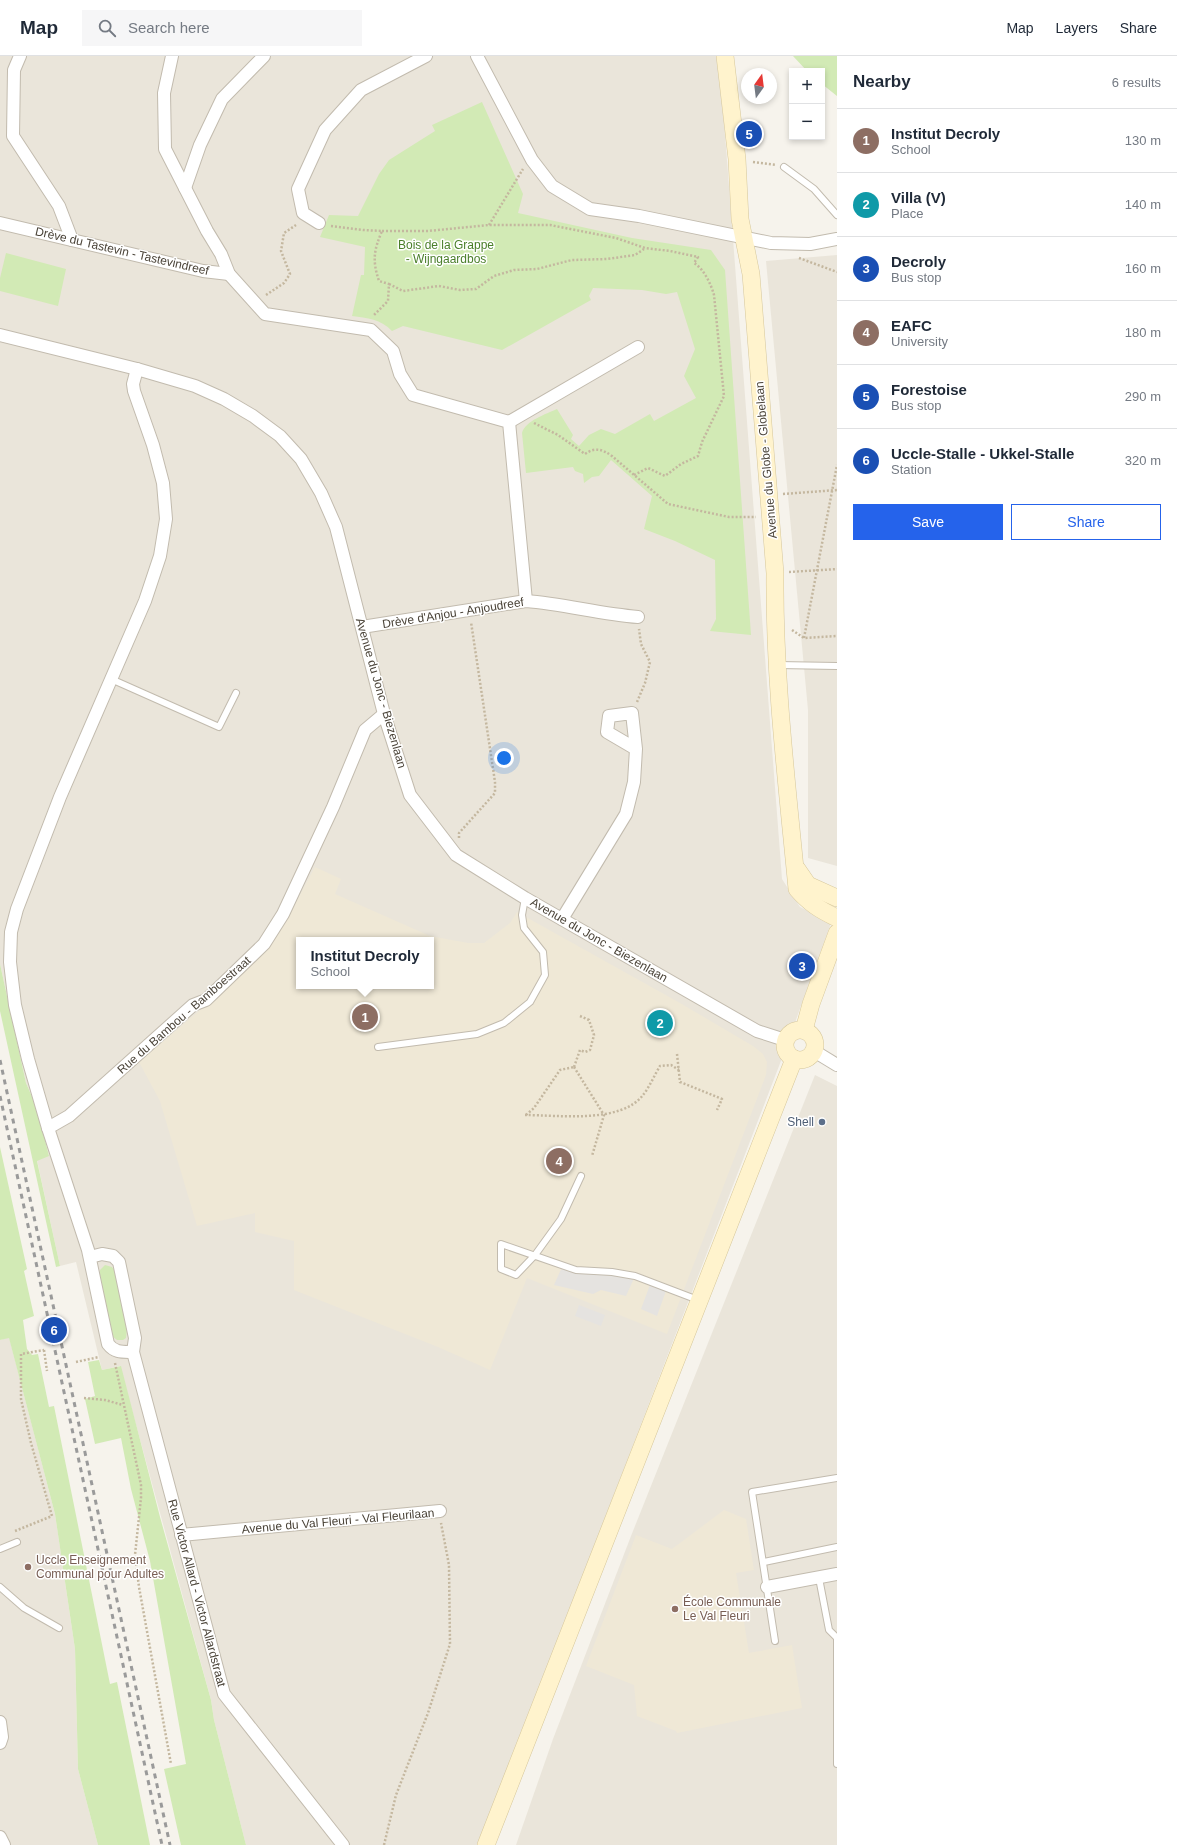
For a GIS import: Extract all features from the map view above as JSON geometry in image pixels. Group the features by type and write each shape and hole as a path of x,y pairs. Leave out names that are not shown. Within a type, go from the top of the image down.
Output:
{"street":[{"path":"20,56 14,70 13,136 59,206 72,240"},
{"path":"172,56 164,93 165,149 221,254 229,274 265,314 371,330 393,351 400,374 412,395 514,419 638,347"},
{"path":"185,188 200,145 222,99 264,56"},
{"path":"319,223 303,213 298,188 324,130 361,90 426,56"},
{"path":"477,56 532,160 552,186 590,209 639,216 771,243 802,244 837,239"},
{"name":"Avenue du Globe - Globelaan","path":"725,56 736,159 740,219 751,274 775,573 774,618 776,665 797,889 807,901 820,910 837,918"},
{"name":"Drève du Tastevin - Tastevindreef","path":"0,223 203,271 229,274"},
{"name":"Avenue du Jonc - Biezenlaan","path":"0,335 137,369 195,386 224,399 253,416 280,436 301,459 321,493 336,527 384,714 410,795 456,855 525,898 757,1031 785,1040"},
{"path":"133,1352 119,1353 108,1344 90,1257 48,1128 15,1005 10,962 11,932 18,909 60,797 145,601 160,556 166,519 163,483 153,445 134,391 133,384 137,369"},
{"path":"514,419 526,601"},
{"name":"Drève d'Anjou - Anjoudreef","path":"362,626 526,601 549,602 622,615 638,616"},
{"path":"562,919 626,814 634,782 636,750 632,713 609,716 607,732 636,750"},
{"name":"Rue du Bambou - Bamboestraat","path":"48,1128 69,1116 193,1005 206,1000 264,944 283,914 333,807 365,730 384,714"},
{"name":"Avenue du Globe - Globelaan","path":"795,866 808,885 837,898"},
{"path":"804,1030 810,1004 837,933"},
{"path":"804,1030 810,1033 814,1038 814,1052 805,1060 794,1059 786,1052 785,1040 792,1032 804,1030"},
{"path":"814,1052 837,1065"},
{"path":"486,1845 794,1059"},
{"name":"Rue Victor Allard - Victor Allardstraat","path":"90,1257 102,1254 113,1256 119,1262 135,1338 133,1352 224,1694 343,1845"},
{"name":"Avenue du Val Fleuri - Val Fleurilaan","path":"181,1534 440,1511"},
{"path":"767,1587 837,1574"},
{"path":"0,1722 2,1737 0,1743"},
{"path":"0,1837 4,1845"}],"lane":[{"path":"784,166 814,189 837,215"},
{"path":"776,665 837,666"},
{"path":"111,679 219,727 236,693"},
{"path":"378,1047 477,1034 504,1023 530,1002 545,975 543,952 524,928 522,915 525,898"},
{"path":"581,1176 561,1219 535,1255 516,1275 501,1269 501,1244 535,1255 576,1270 612,1272 635,1276 699,1301"},
{"path":"775,1641 752,1492 837,1478"},
{"path":"0,1549 16,1542"},
{"path":"764,1562 837,1547"},
{"path":"819,1578 829,1630 837,1638 837,1764"},
{"path":"0,1587 24,1608 59,1628"}],"path":[{"path":"736,159 784,166"},
{"path":"489,225 521,172 532,160"},
{"path":"268,298 262,297 270,294 284,283 290,274 281,251 284,233 296,225 306,215"},
{"path":"319,223 363,230 382,231 428,231 489,225 550,225 616,238 644,248 670,251 698,257 694,263 699,266 710,283 714,295 724,396 702,442 698,456 681,464 665,476 648,468 634,475"},
{"path":"382,231 374,250 376,272 379,281 403,291 439,286 460,290 476,289 494,276 514,270 537,269 572,260 607,259 635,255 644,248"},
{"path":"796,257 837,272"},
{"path":"366,315 374,316 388,301 389,284"},
{"path":"514,419 558,435 585,454 590,450 602,449 668,504 729,517 746,518"},
{"path":"804,638 837,465"},
{"path":"769,495 837,490"},
{"path":"775,573 837,569"},
{"path":"456,855 459,833 495,793 495,782 470,610"},
{"path":"632,713 645,683 650,662 641,644 638,616"},
{"path":"774,618 804,638 837,636"},
{"path":"574,1066 580,1050 585,1052 590,1050 594,1036 589,1020 580,1016"},
{"path":"677,1054 680,1082 722,1099 717,1110"},
{"path":"574,1066 560,1070 534,1108 525,1115 604,1115 619,1112 632,1105 644,1095 660,1066 671,1065 679,1070"},
{"path":"574,1066 604,1115 592,1156"},
{"path":"13,1532 52,1516 31,1443 21,1399 21,1354 44,1350 47,1371"},
{"path":"115,1350 115,1368 141,1485 135,1555 138,1587 171,1764"},
{"path":"76,1362 82,1362 99,1357"},
{"path":"84,1398 105,1400 123,1405"},
{"name":"Avenue du Val Fleuri - Val Fleurilaan","path":"384,1845 396,1795 428,1713 450,1644 449,1565 440,1511"}],"shaded area":[{"path":"0,56 719,56 782,879 800,907 831,923 784,1053 479,1845 246,1845 214,1720 211,1700 120,1366 102,1370 76,1262 60,1266 37,1160 49,1155 37,1108 26,1083 0,964"},
{"path":"837,255 837,866 808,858 808,710 766,261"},
{"path":"315,867 341,879 335,894 430,936 468,943 484,943 510,923 517,912 680,1003 753,1046 763,1054 767,1062 766,1075 667,1334 527,1278 490,1370 438,1347 294,1290 294,1241 255,1232 255,1213 197,1226 160,1101 139,1062 246,971 269,945 287,919"},
{"path":"815,1075 837,1086 837,1845 516,1845 553,1739 631,1536"},
{"path":"563,1265 635,1276 626,1296 601,1290 593,1294 554,1285"},
{"path":"651,1282 667,1288 657,1316 641,1309"},
{"path":"579,1305 605,1315 601,1326 575,1316"},
{"path":"9,1337 55,1514 75,1649 78,1769 98,1845 0,1845 0,1340"},
{"name":"École Communale Le Val Fleuri","path":"724,1510 746,1519 754,1570 736,1573 749,1653 792,1645 802,1708 677,1733 676,1731 637,1716 634,1685 586,1666 636,1535 672,1549"}],"green space":[{"path":"793,56 837,56 837,96 825,86 825,68 804,68"},
{"name":"Bois de la Grappe - Wijngaardbos","path":"482,102 523,194 518,213 632,238 711,250 725,270 751,635 710,631 716,619 715,560 675,541 644,529 652,496 611,460 599,476 592,477 584,483 583,474 575,471 573,467 526,473 522,433 531,421 547,413 557,409 573,435 571,439 579,446 589,435 601,429 615,434 650,414 654,421 696,398 684,376 695,349 677,292 666,294 642,290 593,288 589,296 591,300 502,350 403,326 392,331 383,324 368,318 352,316 361,275 364,275 365,247 320,237 329,215 358,216 379,174 389,160 435,131 432,125"},
{"path":"6,253 66,269 58,306 0,291 0,278"},
{"path":"0,964 26,1083 37,1108 49,1156 37,1161 60,1266 56,1267 0,1011"},
{"path":"0,1147 27,1269 24,1271 34,1316 23,1320 27,1349 32,1355 38,1354 49,1407 54,1406 110,1684 117,1682 150,1845 98,1845 78,1769 75,1649 55,1514 9,1338 0,1340"},
{"path":"105,1265 112,1267 115,1271 127,1330 126,1338 123,1340 117,1340 112,1336 99,1275 100,1270"},
{"path":"99,1360 102,1370 121,1366 160,1517 211,1700 214,1720 246,1845 181,1845 164,1769 186,1764 150,1561 131,1489 121,1438 95,1444 85,1399 95,1396 88,1362"}],"railway":[{"path":"0,1060 170,1845"},
{"path":"0,1096 162,1845"}],"place":[{"name":"Forestoise","path":"749,134"},
{"name":"Decroly","path":"802,966"},
{"name":"Institut Decroly","path":"365,1017"},
{"name":"Villa (V)","path":"660,1023"},
{"name":"Shell","path":"822,1122"},
{"name":"EAFC","path":"559,1161"},
{"name":"Uccle-Stalle - Ukkel-Stalle","path":"54,1330"},
{"name":"Uccle Enseignement Communal pour Adultes","path":"28,1567"},
{"name":"École Communale Le Val Fleuri","path":"675,1609"}]}
